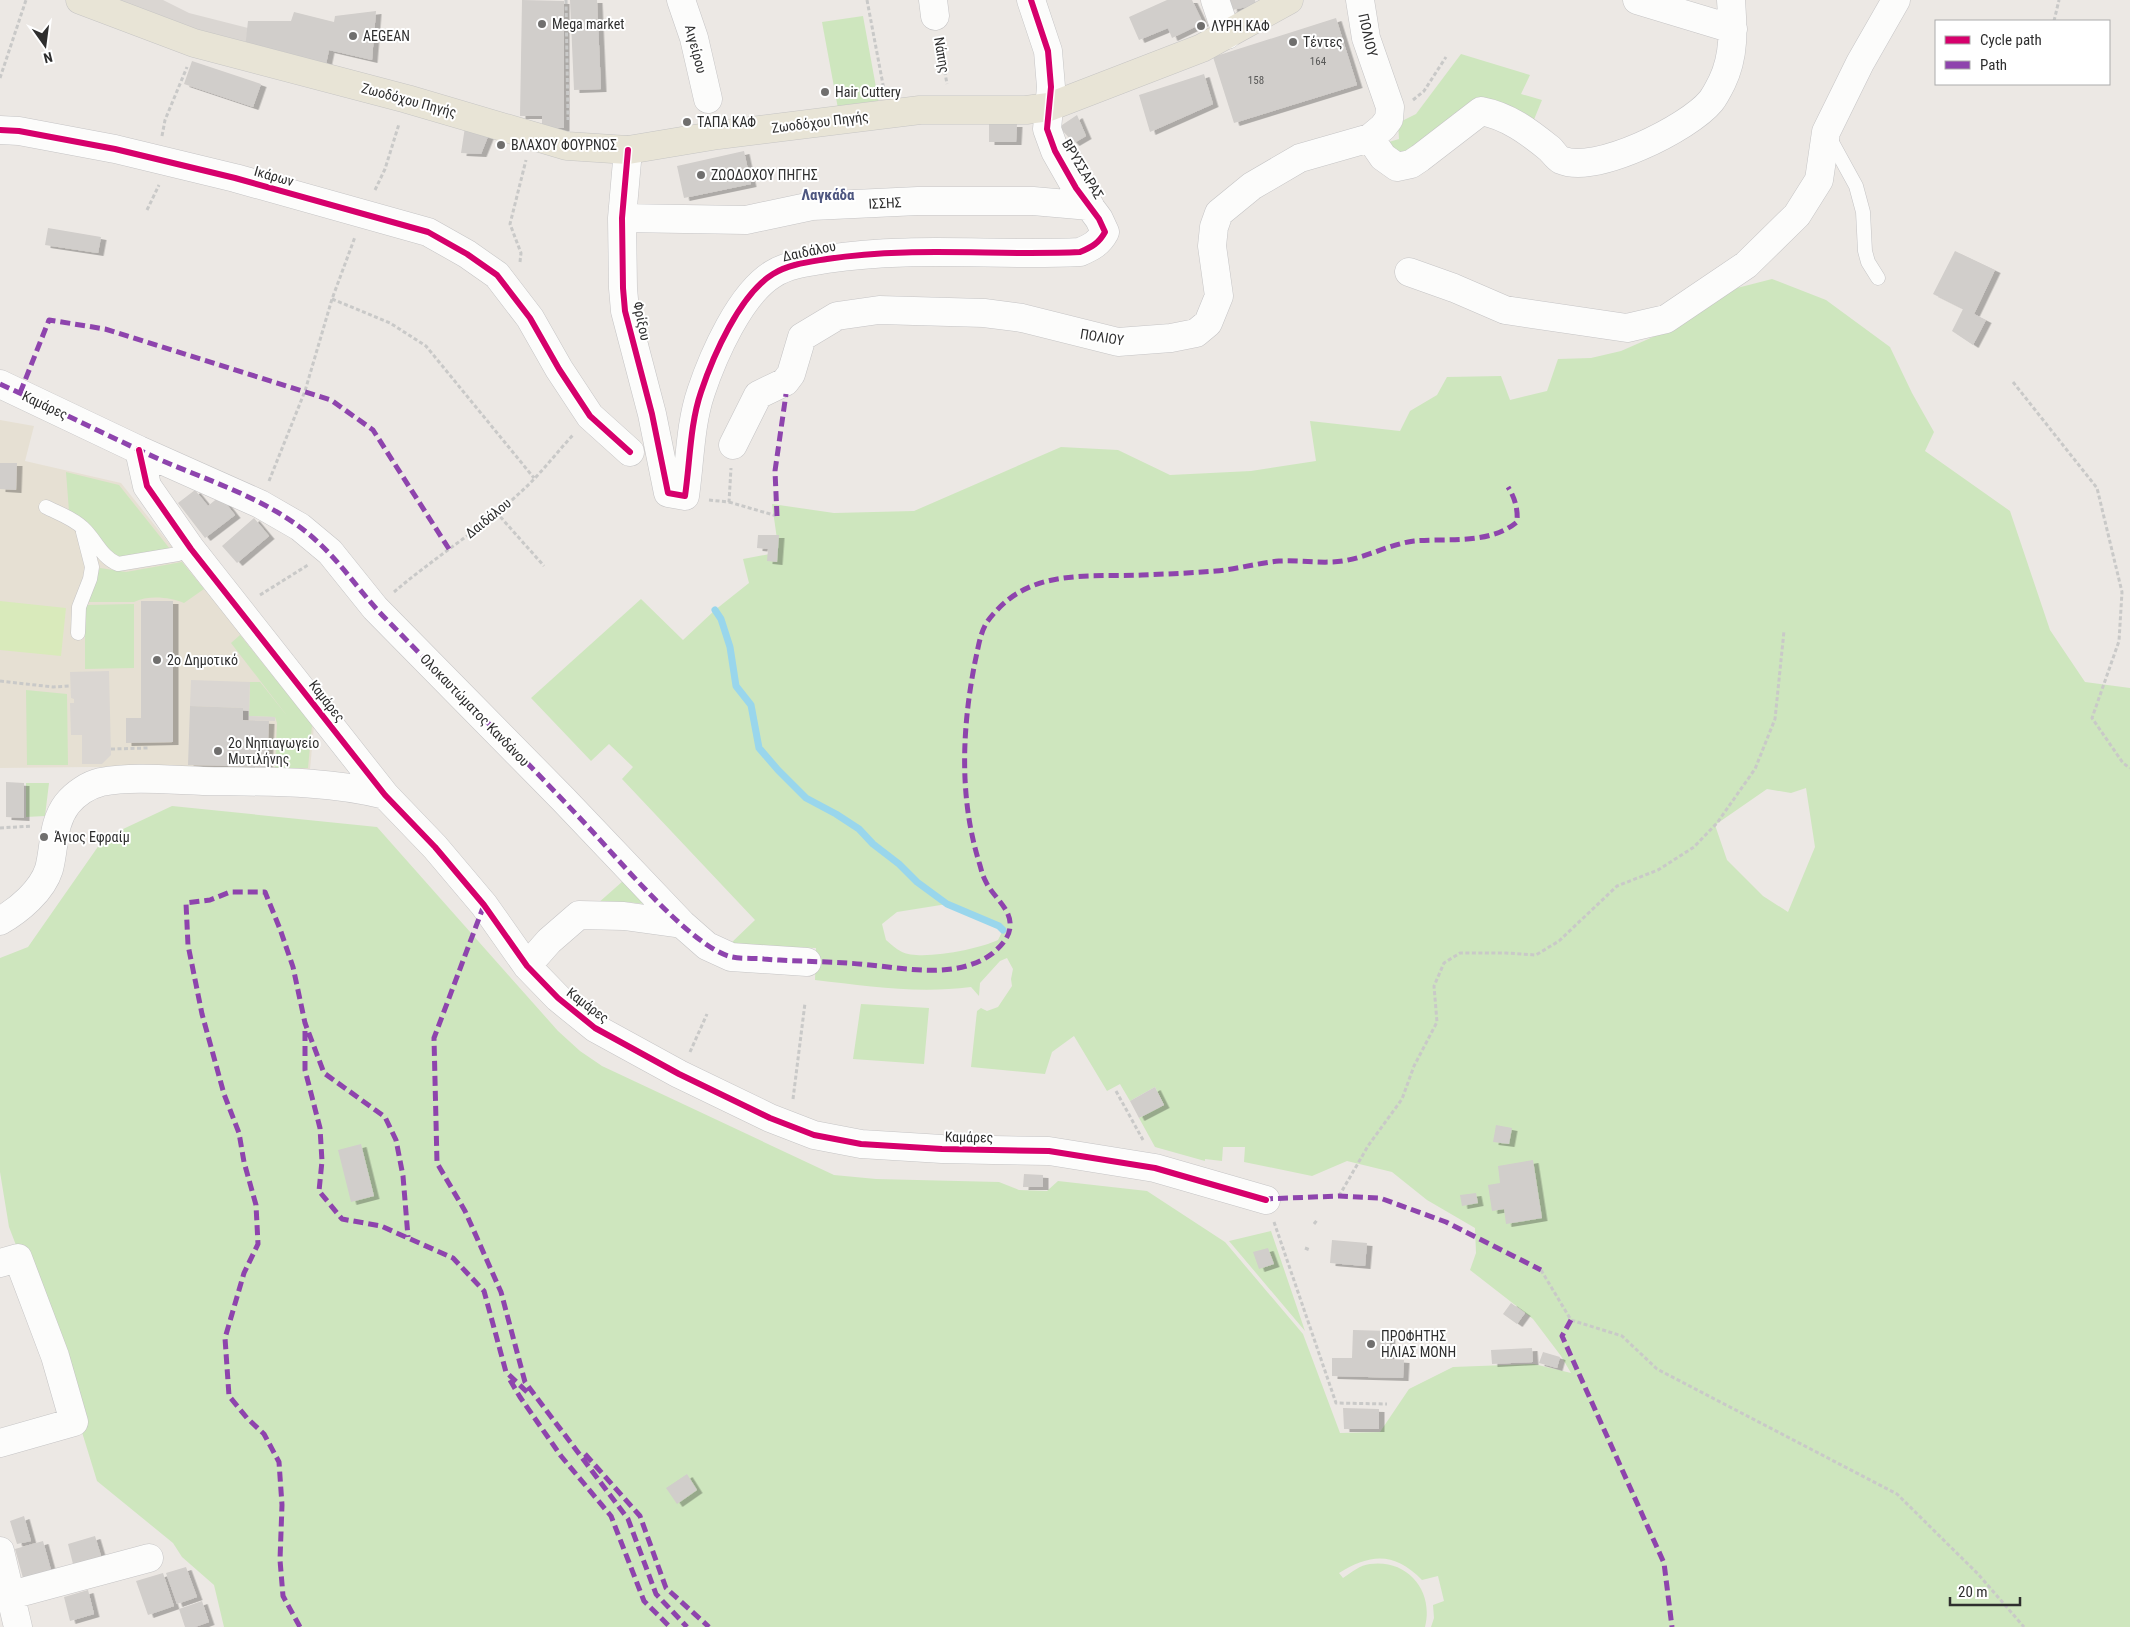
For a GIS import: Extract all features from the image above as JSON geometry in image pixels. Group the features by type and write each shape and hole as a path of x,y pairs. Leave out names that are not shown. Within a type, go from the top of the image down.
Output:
{"main road":[{"name":"Ζωοδόχου Πηγής","path":"80,0 194,42 407,99 567,146 628,150 718,135 888,113 920,110 1026,110 1049,107 1202,48 1289,0"}],"street":[{"name":"Αιγείρου","path":"681,0 694,38 708,100"},
{"name":"ΒΡΥΣΣΑΡΑΣ","path":"1031,0 1048,51 1051,87 1047,129 1055,151 1076,188 1090,206 1105,232"},
{"path":"1215,0 1227,35"},
{"name":"ΠΟΛΙΟΥ","path":"733,445 758,395 785,382 791,374 802,337 837,316 880,310 984,313 1022,318 1118,342 1171,338 1196,333 1208,323 1219,296 1212,246 1214,227 1220,213 1252,186 1300,158 1370,138 1389,119 1390,107 1366,38 1360,0"},
{"path":"1637,0 1733,29"},
{"path":"1370,138 1383,158 1397,167 1411,164 1481,112 1497,114 1515,124 1550,150 1560,160 1582,163 1611,158 1647,144 1692,118 1710,102 1722,82 1733,44 1731,0"},
{"path":"1409,272 1454,288 1505,310 1627,328 1666,318 1746,264 1796,215 1819,180 1826,132 1860,63 1896,0"},
{"name":"Ικάρων","path":"0,130 77,142 157,159 235,178 428,232 467,254 497,275 516,300"},
{"name":"Φρίξου","path":"628,150 622,218 625,311 652,414 676,494"},
{"name":"ΙΣΣΗΣ","path":"622,218 746,220 812,206 918,201 1033,201 1090,206"},
{"name":"Δαιδάλου","path":"676,494 701,392 729,328 751,294 771,275 784,268 806,262 901,252 1080,252 1093,246 1105,232"},
{"path":"516,300 530,318 559,369 590,416 630,452"},
{"name":"Καμάρες","path":"0,384 139,450 147,486 191,549 384,795 435,847 484,905 527,966 558,998 595,1028 688,1078 770,1118 814,1135 861,1144 942,1149 1049,1151 1155,1168 1266,1200"},
{"name":"Ολοκαυτώματος Κανδάνου","path":"139,450 260,504 300,526 330,552 375,608 682,924 707,946 731,957 807,962"},
{"path":"0,921 15,910 41,884 48,870 58,817 67,803 86,787 101,782 142,780 273,782 352,787 384,795"},
{"path":"527,966 549,941 579,915 624,916 682,924"},
{"path":"0,1263 18,1258 55,1356 74,1422 0,1443"},
{"path":"0,1551 5,1597 18,1627"},
{"path":"5,1597 149,1558"}],"lane":[{"path":"1826,132 1856,186 1863,212 1865,251 1868,262 1878,278"},
{"path":"46,507 82,526 103,554 118,564 178,554 191,549"},
{"path":"78,633 78,607 90,579 92,567 82,526"}],"path":[{"path":"0,78 26,0"},
{"path":"566,0 569,102 567,146"},
{"path":"867,0 888,113"},
{"path":"2054,20 2060,0"},
{"path":"157,159 165,120 181,82 194,42"},
{"path":"1389,119 1424,91 1446,57"},
{"path":"260,504 305,391 332,299 363,214 385,169 407,99"},
{"path":"516,300 521,253 510,224 532,135"},
{"path":"332,299 390,323 426,346 534,478"},
{"path":"2012,382 2097,488 2122,592 2119,641 2092,718 2123,764 2130,768"},
{"path":"729,502 733,445"},
{"path":"676,494 729,502 777,516"},
{"path":"496,512 544,566"},
{"path":"238,609 330,552"},
{"path":"1339,1196 1368,1146 1402,1099 1414,1066 1437,1022 1434,986 1444,963 1460,953 1506,952 1536,955 1559,941 1618,886 1658,870 1694,847 1717,823 1755,769 1775,719 1784,631"},
{"path":"0,681 53,687 70,686"},
{"path":"111,749 148,748"},
{"path":"0,828 39,826"},
{"path":"793,1100 805,1003"},
{"path":"688,1056 707,1014"},
{"path":"1116,1091 1146,1145 1155,1168"},
{"path":"1266,1200 1336,1403 1387,1404"},
{"path":"1314,1224 1317,1220"},
{"path":"1305,1248 1310,1250"},
{"path":"1541,1270 1572,1320 1622,1336 1657,1370 1896,1494 1978,1574 2024,1627"}],"shaded area":[{"path":"102,0 163,0 189,13 248,28 245,48"},
{"path":"0,420 34,426 25,461 121,483 314,725 310,770 91,767 0,768"},
{"path":"109,671 111,755 102,764 82,764 82,735 71,735 70,703 74,703 74,699 71,698 70,672"},
{"path":"191,680 250,682 249,716 275,717 275,721 243,720 243,708 190,706"}],"green space":[{"path":"863,16 880,109 839,114 822,22"},
{"path":"1461,54 1530,75 1521,94 1542,100 1533,122 1506,107 1394,157 1382,144 1399,139 1398,123 1416,114"},
{"path":"1772,279 1826,300 1890,347 1912,393 1934,432 1925,451 2010,511 2050,630 2085,682 2130,688 2130,1627 1431,1627 1434,1618 1433,1605 1444,1601 1438,1576 1422,1580 1402,1564 1382,1558 1362,1562 1339,1573 1343,1578 1356,1569 1370,1564 1384,1564 1406,1572 1422,1590 1426,1601 1425,1627 224,1627 214,1585 182,1557 173,1543 97,1481 58,1354 9,1227 0,1172 0,958 28,947 104,838 172,806 377,827 558,1031 580,1051 602,1066 834,1175 876,1179 999,1182 1019,1190 1047,1191 1058,1181 1147,1191 1225,1242 1303,1334 1340,1433 1380,1432 1409,1389 1453,1367 1534,1364 1571,1373 1561,1356 1533,1319 1470,1270 1476,1253 1475,1228 1427,1200 1392,1172 1347,1161 1312,1176 1244,1162 1245,1147 1223,1147 1222,1161 1205,1159 1205,1161 1155,1147 1139,1118 1164,1105 1155,1087 1130,1101 1120,1084 1107,1091 1074,1036 1052,1052 1045,1074 971,1067 977,1011 981,1008 987,1011 998,1007 1012,986 1013,969 1007,958 1000,961 980,983 979,996 971,987 931,990 873,987 815,980 816,948 729,945 755,920 622,779 633,767 609,744 591,761 531,698 641,599 683,640 715,610 749,583 743,559 770,554 778,546 772,504 834,513 914,511 1061,447 1118,450 1170,475 1251,471 1316,461 1310,421 1400,431 1410,411 1437,395 1447,377 1501,376 1510,400 1547,391 1558,359 1591,358 1621,351 1678,326 1737,288","holes":["1806,788 1815,847 1788,912 1763,896 1727,860 1715,825 1767,789 1791,793","947,904 999,926 1003,930 998,940 978,947 936,955 902,952 886,940 882,924 897,912"]},
{"path":"66,472 119,485 170,549 124,557 115,554 86,521 69,511"},
{"path":"182,562 204,589 184,603 172,599 159,598 146,598 134,602 86,602 100,568 126,572"},
{"path":"0,601 66,608 61,656 0,650"},
{"path":"134,604 134,668 85,669 85,605"},
{"path":"240,635 312,725 308,768 275,768 277,723 275,717 249,716 250,682 260,682 288,717 231,643"},
{"path":"26,690 67,694 68,765 27,765"},
{"path":"26,783 49,783 45,816 26,817"},
{"path":"623,881 646,904 626,902 624,906 597,904"},
{"path":"861,1004 929,1008 924,1064 853,1059"},
{"path":"1271,1231 1305,1331 1229,1241"}],"building":[{"path":"522,0 564,1 564,128 542,128 542,116 520,116"},
{"path":"570,0 597,0 601,89 574,90"},
{"path":"1167,0 1192,0 1203,23 1172,38 1168,28 1139,40 1129,17"},
{"path":"1230,0 1255,0 1256,5 1232,10"},
{"path":"376,11 372,60 329,50 325,69 245,48 248,21 291,21 294,12 334,22 335,16"},
{"path":"1336,18 1357,85 1234,123 1213,57"},
{"path":"192,61 261,84 253,107 184,84"},
{"path":"1204,74 1213,104 1150,132 1139,95"},
{"path":"1077,115 1086,136 1074,143 1059,127"},
{"path":"989,124 1017,124 1016,142 989,142"},
{"path":"465,127 489,134 481,154 461,153"},
{"path":"744,151 751,184 684,198 677,166"},
{"path":"48,228 101,237 98,253 45,245"},
{"path":"1955,251 1995,270 1974,314 1986,320 1973,345 1952,331 1963,309 1933,294"},
{"path":"0,463 17,463 16,490 0,489"},
{"path":"195,490 208,506 220,496 235,515 205,538 178,503"},
{"path":"254,518 269,536 237,563 222,546"},
{"path":"758,535 779,535 777,562 767,561 768,549 757,548"},
{"name":"2ο Δημοτικό","path":"141,601 173,601 173,742 126,743 126,718 141,718"},
{"path":"190,706 243,708 243,720 269,721 267,767 188,765"},
{"path":"6,782 24,783 24,818 6,817"},
{"path":"1155,1087 1164,1105 1139,1118 1130,1101"},
{"path":"1496,1125 1512,1128 1509,1144 1493,1142"},
{"path":"361,1144 374,1196 351,1202 338,1150"},
{"path":"1533,1160 1542,1218 1506,1224 1504,1209 1492,1211 1488,1185 1500,1183 1498,1166"},
{"path":"1024,1174 1043,1175 1043,1187 1023,1187"},
{"path":"1476,1193 1478,1203 1462,1206 1460,1195"},
{"path":"1332,1240 1367,1243 1365,1266 1330,1263"},
{"path":"1268,1248 1274,1264 1259,1269 1253,1252"},
{"path":"1511,1303 1525,1313 1517,1324 1503,1314"},
{"name":"ΠΡΟΦΗΤΗΣ ΗΛΙΑΣ MONH","path":"1353,1330 1390,1331 1389,1359 1404,1360 1403,1378 1332,1376 1332,1358 1352,1358"},
{"path":"1532,1348 1533,1362 1492,1364 1491,1350"},
{"path":"1543,1352 1560,1357 1557,1368 1539,1363"},
{"path":"1343,1408 1379,1409 1379,1429 1344,1429"},
{"path":"687,1474 697,1490 677,1504 666,1488"},
{"path":"24,1516 31,1541 17,1544 10,1521"},
{"path":"95,1536 101,1556 73,1564 68,1544"},
{"path":"43,1541 51,1570 23,1578 15,1549"},
{"path":"186,1567 197,1597 177,1604 166,1573"},
{"path":"163,1573 174,1606 148,1615 136,1581"},
{"path":"88,1590 94,1614 70,1621 64,1597"},
{"path":"202,1601 209,1622 195,1627 185,1627 179,1609"}],"waterway":[{"path":"715,610 721,619 730,647 736,686 751,705 759,748 778,770 806,798 859,829 873,844 899,864 917,882 947,904 999,926 1003,930"}],"marked path":[{"path":"20,393 49,320 105,329 331,400 373,430 449,549"},
{"path":"0,384 163,461 255,500 273,509 305,531 327,551 384,617 540,776 658,902 697,938 716,950 732,957 740,958 933,970 965,966 980,961 993,953 1004,942 1008,935 1010,921 1005,909 989,888 982,872 968,813 965,737 971,687 978,647 983,631 993,614 1014,596 1032,586 1063,578 1216,571 1279,561 1335,562 1361,557 1414,541 1481,537 1494,534 1517,522 1515,504 1508,487"},
{"path":"777,516 775,471 786,394"},
{"path":"300,1627 283,1596 280,1560 282,1505 279,1462 264,1434 247,1418 229,1396 225,1338 244,1273 258,1244 256,1205 244,1162 239,1133 224,1094 202,1014 188,945 186,903 210,900 230,892 265,892 293,967 305,1023 324,1073 385,1117 396,1140 403,1176 408,1237"},
{"path":"484,905 434,1038 437,1163 465,1211 501,1292 525,1382 628,1519 656,1594 687,1627"},
{"path":"305,1031 305,1070 320,1128 322,1161 319,1191 342,1219 381,1226 453,1258 484,1291 506,1372 527,1392"},
{"path":"1263,1199 1339,1196 1380,1198 1446,1222 1541,1270"},
{"path":"1571,1320 1562,1336 1664,1563 1672,1627"},
{"path":"510,1380 561,1456 611,1516 644,1601 670,1627"},
{"path":"585,1454 640,1516 666,1588 709,1627"}],"cycle path":[{"path":"628,150 622,218 625,311 652,414 668,493 685,496 697,404 706,377 720,344 739,311 761,283 773,274 799,264 859,255 922,252 1080,252 1095,244 1103,236 1105,232 1099,219 1076,188 1055,151 1047,129 1051,87 1048,51 1031,0"},
{"path":"0,130 19,131 115,149 235,178 428,232 467,254 497,275 530,318 559,369 590,416 630,452"},
{"path":"139,450 147,486 191,549 385,795 435,847 484,905 527,966 558,998 595,1028 679,1074 770,1118 814,1135 861,1144 942,1149 1049,1151 1155,1168 1266,1200"}],"place":[{"name":"Mega market","path":"542,24"},
{"name":"ΛΥΡΗ ΚΑΦ","path":"1201,26"},
{"name":"AEGEAN","path":"353,36"},
{"name":"Τέντες","path":"1293,42"},
{"name":"Hair Cuttery","path":"825,92"},
{"name":"ΤΑΠΑ ΚΑΦ","path":"687,122"},
{"name":"ΒΛΑΧΟΥ ΦΟΥΡΝΟΣ","path":"501,145"},
{"name":"ΖΩΟΔΟΧΟΥ ΠΗΓΗΣ","path":"701,175"},
{"name":"2ο Δημοτικό","path":"157,660"},
{"name":"2ο Νηπιαγωγείο Μυτιλήνης","path":"218,751"},
{"name":"Άγιος Εφραίμ","path":"44,837"},
{"name":"ΠΡΟΦΗΤΗΣ ΗΛΙΑΣ MONH","path":"1371,1344"}],"district":[{"name":"Λαγκάδα","path":"828,195"}]}
